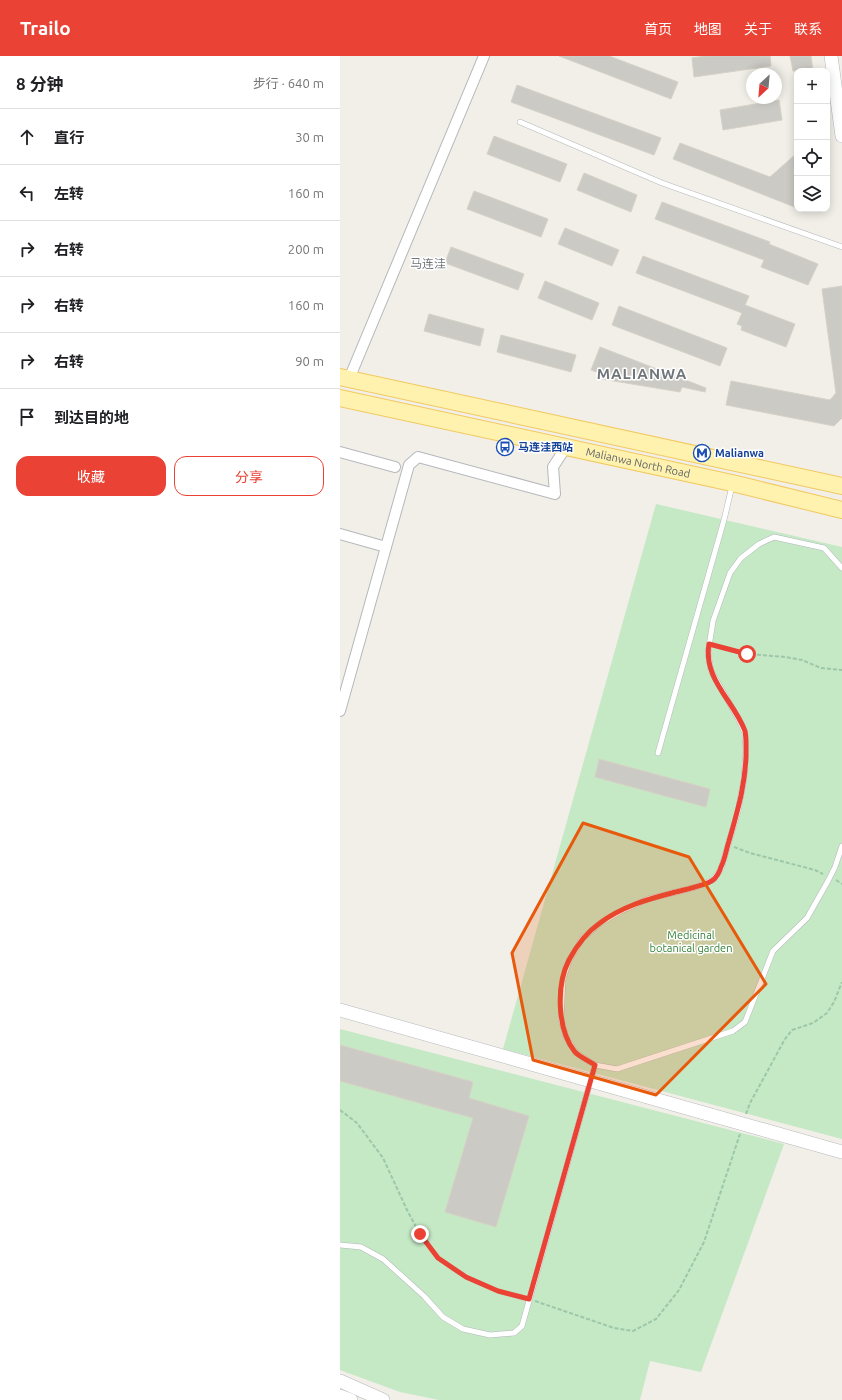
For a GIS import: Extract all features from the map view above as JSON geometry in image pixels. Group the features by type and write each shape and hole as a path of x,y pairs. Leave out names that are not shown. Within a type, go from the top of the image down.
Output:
{"main road":[{"name":"Malianwa North Road","path":"343,376 842,486"},
{"name":"Malianwa North Road","path":"340,398 732,483 842,510"}],"street":[{"path":"343,376 484,56"},
{"path":"831,56 842,136"},
{"path":"340,711 409,465 418,457 555,494 553,467 566,447"},
{"path":"340,452 395,467"},
{"path":"340,534 386,547"},
{"path":"340,1010 842,1152"},
{"path":"340,1381 383,1400"},
{"path":"340,1396 351,1400"}],"lane":[{"path":"520,122 662,183 842,247"},
{"path":"658,753 724,520 732,483"},
{"path":"842,568 824,548 774,537 767,540 741,558 730,573 713,621 708,653 710,671 738,718 745,733 746,751 744,779 738,811 721,869 713,880 696,887 648,899 621,911 600,923 582,939 569,961 563,979 561,1019 566,1037 576,1053 595,1065 617,1069 733,1031 745,1022 773,951 807,918 835,867 842,846"},
{"path":"340,1245 361,1247 383,1259 424,1296 443,1317 463,1329 490,1335 514,1333 522,1326 595,1065"}],"path":[{"path":"709,644 747,654 786,657 802,660 821,668 842,670"},
{"path":"728,845 750,853 815,870 842,884"},
{"path":"340,1110 357,1123 383,1158 420,1234 438,1258 466,1277 498,1291 529,1299 614,1328 633,1331 656,1320 679,1290 704,1242 746,1111 785,1038 792,1030 813,1023 827,1013 834,1002 842,982"}],"highlighted area":[{"path":"583,823 689,857 766,984 656,1095 533,1060 512,953"}],"green space":[{"name":"Medicinal botanical garden","path":"656,504 842,547 842,1139 503,1049"},
{"path":"340,1029 784,1144 701,1372 650,1361 640,1400 439,1400 400,1392 340,1370"}],"building":[{"path":"559,56 609,56 678,82 671,99"},
{"path":"706,56 770,56 771,66 746,68 746,70 694,77 692,58"},
{"path":"790,56 811,56 813,68 794,68 793,71"},
{"path":"517,85 661,138 654,155 511,102"},
{"path":"755,104 780,104 782,120 723,130 720,110"},
{"path":"494,136 567,164 560,182 487,154"},
{"path":"680,143 770,177 794,156 794,207 673,159"},
{"path":"584,173 637,195 631,212 577,190"},
{"path":"474,191 548,219 541,237 467,209"},
{"path":"662,202 770,242 769,244 818,264 808,285 761,267 764,260 655,219"},
{"path":"565,228 619,250 612,266 558,244"},
{"path":"451,247 524,274 518,290 445,263"},
{"path":"643,256 749,296 745,305 795,324 786,347 741,330 742,326 737,324 742,313 636,273"},
{"path":"545,281 599,303 592,320 538,298"},
{"path":"842,286 842,418 834,426 726,405 731,381 830,400 836,393 822,289"},
{"path":"619,306 727,348 720,366 612,325"},
{"path":"429,314 484,329 480,346 424,331"},
{"path":"501,335 576,355 571,372 497,352"},
{"path":"600,347 706,388 705,392 682,387 680,392 602,379 602,374 591,370"},
{"path":"599,759 710,789 706,807 595,777"},
{"path":"340,1045 473,1082 469,1098 529,1116 496,1227 445,1212 473,1118 340,1081"}],"place":[{"name":"马连洼西站","path":"505,447"},
{"name":"Malianwa","path":"702,453"}],"district":[{"name":"马连洼","path":"428,264"},
{"name":"MALIANWA","path":"642,374"}],"route":[{"path":"420,1234 438,1258 466,1277 498,1291 529,1299 595,1065 576,1053 566,1037 561,1019 563,979 569,961 582,939 600,923 621,911 648,899 696,887 713,880 721,869 738,811 744,779 746,751 745,733 738,718 710,671 708,653 709,644 747,654"}]}
